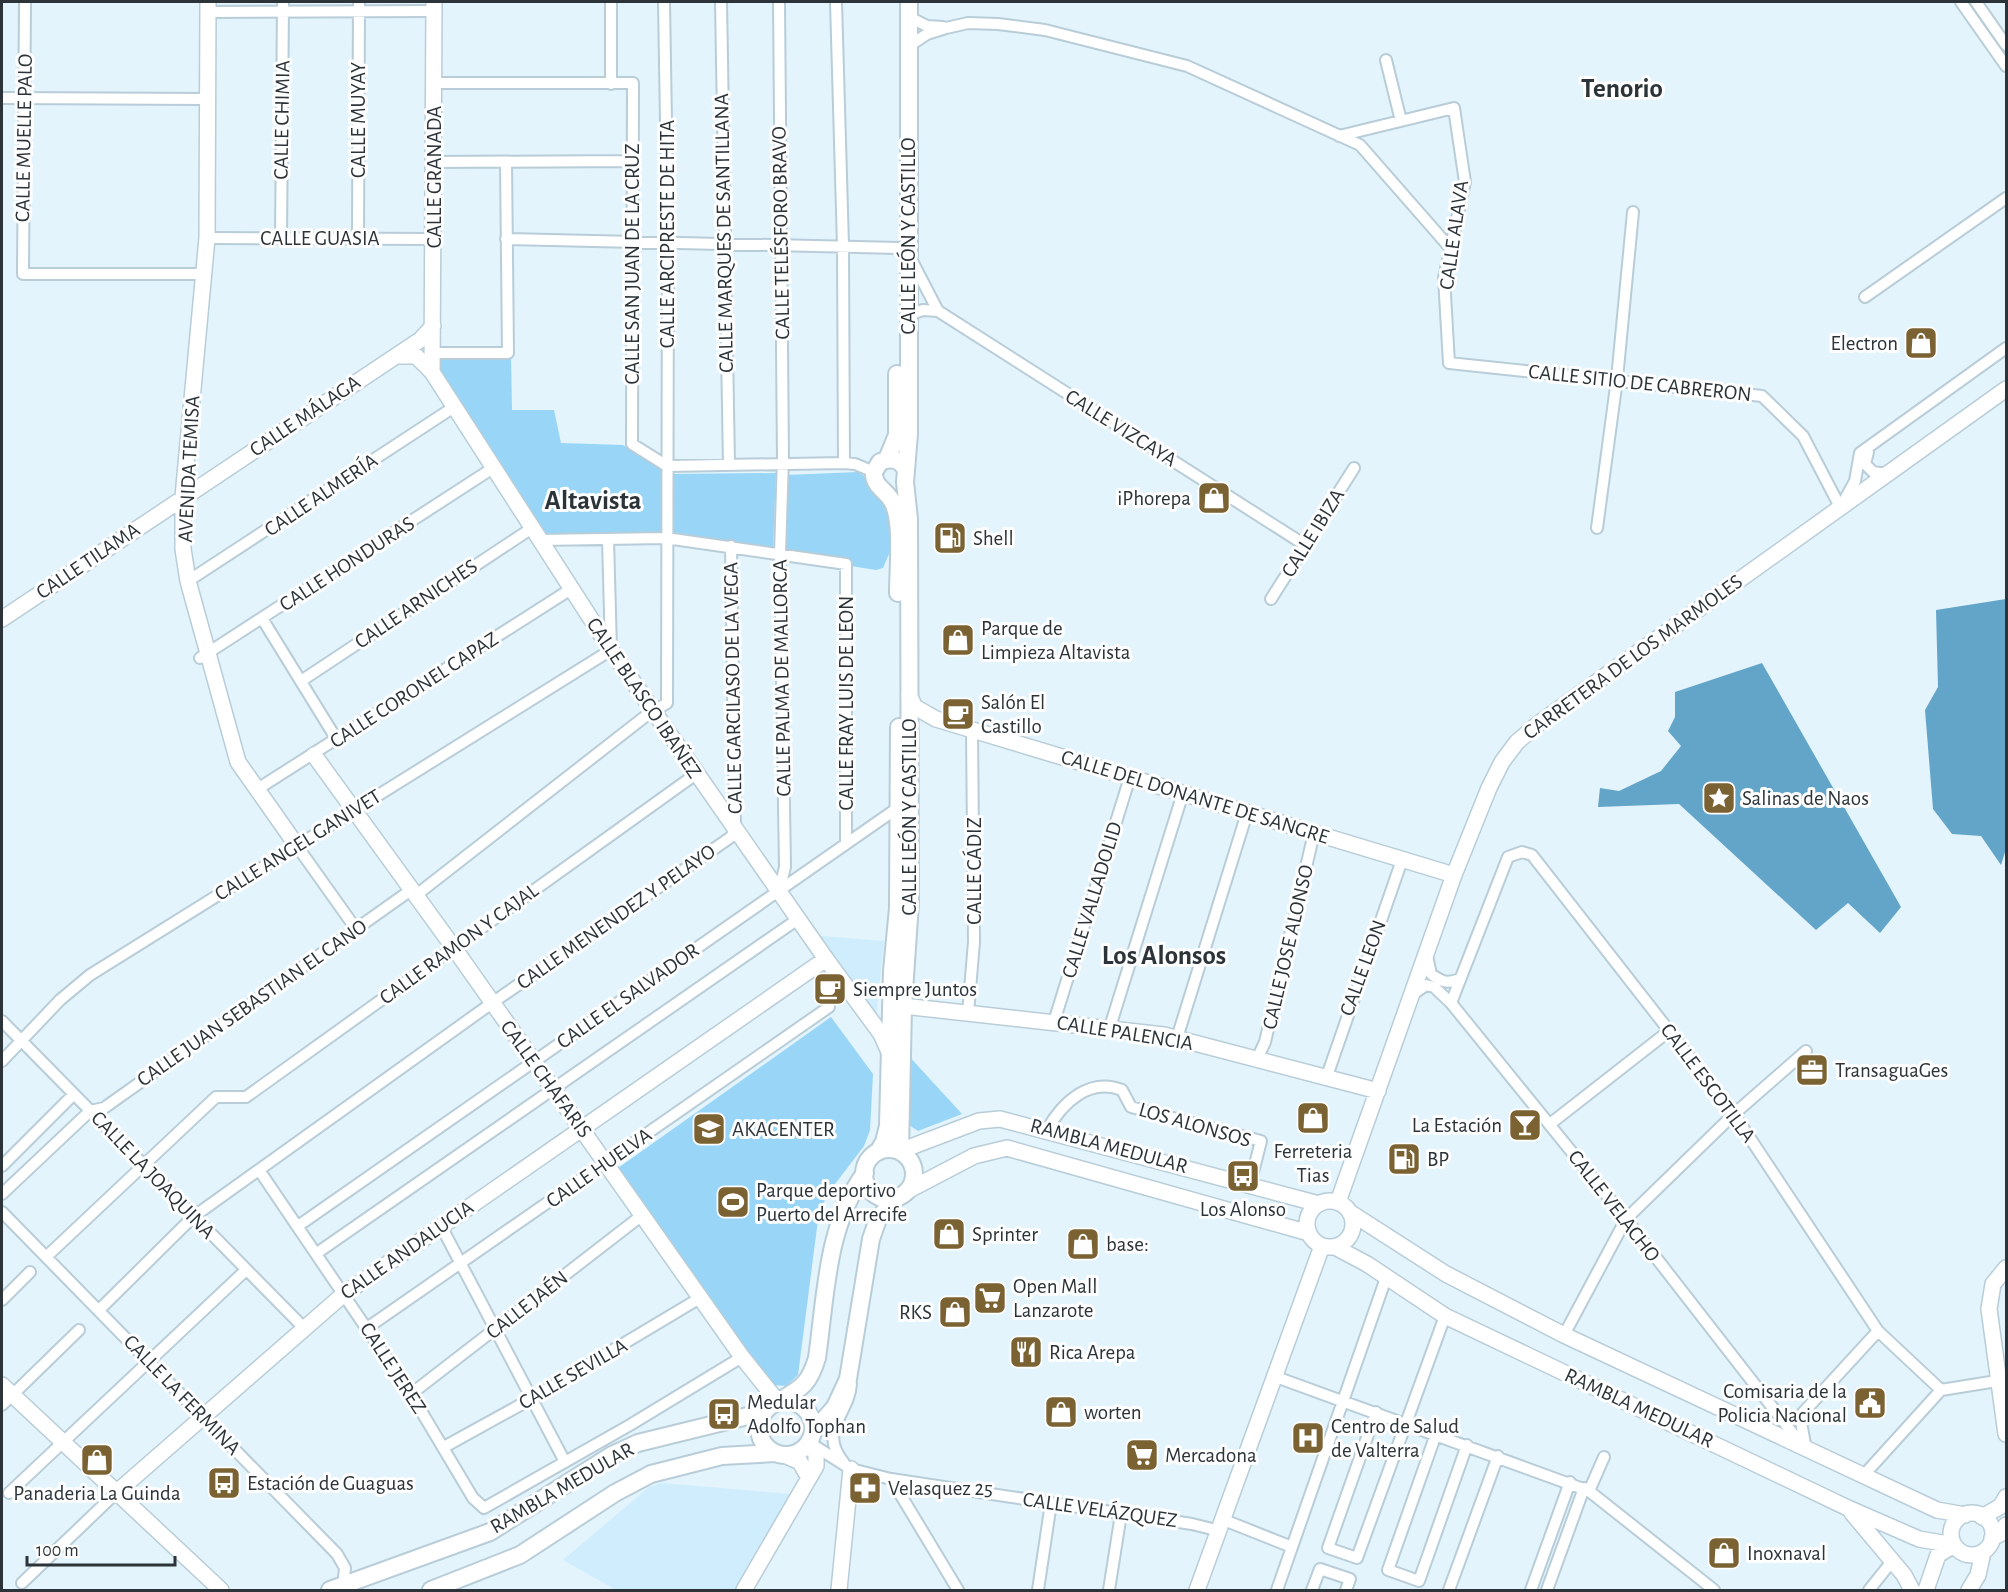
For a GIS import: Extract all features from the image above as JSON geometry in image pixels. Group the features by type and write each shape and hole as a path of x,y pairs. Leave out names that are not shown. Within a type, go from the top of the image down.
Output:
{"main road":[{"name":"CALLE LEÓN Y CASTILLO","path":"898,2 904,251 916,313 906,476 909,519 910,903 903,1006 900,1151"},
{"name":"CALLE LEÓN Y CASTILLO","path":"886,459 897,435 904,251 909,9"},
{"path":"886,459 897,460 906,476 892,492 886,492 877,484 874,472 880,462 886,459"},
{"name":"CALLE LEÓN Y CASTILLO","path":"878,1152 884,1142 888,1126 889,1052 898,908 897,523 894,504 886,492"},
{"path":"778,1402 791,1401 804,1408 812,1421 811,1437 799,1452 780,1454 763,1443 760,1435 760,1419 764,1412 778,1402 806,1384 812,1373 817,1358 836,1228 852,1190 865,1173 871,1157 878,1152 892,1149 900,1151 912,1164 914,1173 902,1194 878,1196 866,1182 865,1173"},
{"name":"RAMBLA MEDULAR","path":"811,1437 836,1407 848,1379 871,1239 878,1219 902,1194"},
{"name":"RAMBLA MEDULAR","path":"336,1588 490,1532 612,1455 638,1443 764,1412"},
{"name":"RAMBLA MEDULAR","path":"432,1590 520,1555 615,1493 651,1474 722,1456 780,1454"}],"street":[{"name":"CALLE MUELLE PALO","path":"25,2 23,274 204,274"},
{"path":"434,83 611,84 611,2"},
{"name":"CALLE ARCIPRESTE DE HITA","path":"655,712 667,703 668,243 664,2"},
{"name":"CALLE MARQUES DE SANTILLANA","path":"721,2 729,465"},
{"name":"CALLE TELÉSFORO BRAVO","path":"778,2 783,464"},
{"path":"836,2 843,246 844,463"},
{"path":"1961,2 2007,66"},
{"path":"1976,2 2007,45"},
{"path":"208,7 434,6"},
{"name":"CALLE GRANADA","path":"432,372 434,6"},
{"name":"AVENIDA TEMISA","path":"208,7 207,238 179,501 177,572 238,762 293,848"},
{"name":"CALLE CHIMIA","path":"281,238 283,7"},
{"name":"CALLE MUYAY","path":"357,238 359,7"},
{"path":"909,9 927,26 946,28"},
{"path":"909,46 927,34 968,23 1045,30 1187,66 1360,145 1451,249"},
{"path":"1339,136 1401,121 1386,60"},
{"name":"CALLE SAN JUAN DE LA CRUZ","path":"611,84 633,83 632,444 667,466"},
{"path":"2,98 208,99"},
{"name":"CALLE ALAVA","path":"1401,121 1454,108 1465,182 1444,278 1449,363"},
{"path":"434,162 633,161"},
{"path":"432,353 508,353 506,162"},
{"path":"1865,297 2007,198"},
{"path":"1598,528 1617,379 1633,212"},
{"name":"CALLE GUASIA","path":"207,238 434,239"},
{"path":"506,239 843,246 904,251 938,311 916,313"},
{"path":"916,313 928,292"},
{"name":"CALLE VIZCAYA","path":"938,311 1305,545"},
{"name":"CALLE MÁLAGA","path":"179,501 397,356 420,340 433,326"},
{"path":"1836,511 1847,499 1855,481 1860,453 2007,348"},
{"name":"CALLE BLASCO IBAÑEZ","path":"397,356 416,356 432,372 611,650 735,830 881,1034 889,1052"},
{"name":"CALLE SITIO DE CABRERON","path":"1449,363 1762,396 1803,436 1838,503 1836,511"},
{"name":"CARRETERA DE LOS MARMOLES","path":"1338,1202 1412,995 1425,976 1427,952 1454,874 1489,789 1502,762 1517,742 1538,724 2007,389"},
{"name":"CALLE ALMERÍA","path":"188,581 454,407"},
{"path":"1872,444 1866,454 1865,464 1874,472 1887,474"},
{"path":"667,466 844,463 855,464 874,472"},
{"name":"CALLE PALMA DE MALLORCA","path":"779,891 785,867 780,554 783,464"},
{"name":"CALLE HONDURAS","path":"203,656 263,620 493,468"},
{"name":"CALLE IBIZA","path":"1271,599 1354,468"},
{"name":"AVENIDA TEMISA","path":"179,501 188,581 203,656 230,764 356,930"},
{"name":"CALLE TILAMA","path":"2,619 179,501"},
{"path":"536,534 608,539 666,538 780,554"},
{"name":"CALLE ARNICHES","path":"301,681 536,534"},
{"path":"608,539 611,650"},
{"name":"CALLE GARCILASO DE LA VEGA","path":"730,546 735,830"},
{"name":"CALLE FRAY LUIS DE LEON","path":"780,554 846,564 846,842"},
{"name":"CALLE CORONEL CAPAZ","path":"256,790 314,755 571,588"},
{"path":"263,620 337,740"},
{"name":"CALLE ANGEL GANIVET","path":"2,1060 67,993 90,975 611,650"},
{"name":"CALLE DEL DONANTE DE SANGRE","path":"909,695 915,707 936,719 1454,874"},
{"name":"CALLE JUAN SEBASTIAN EL CANO","path":"2,1194 90,1111 104,1108 356,930 413,893 655,712"},
{"path":"910,731 915,723 922,719 936,719"},
{"name":"CALLE CÁDIZ","path":"968,1013 974,942 972,730"},
{"name":"CALLE CHAFARIS","path":"314,755 534,1060 641,1216 742,1357 778,1402"},
{"name":"CALLE RAMON Y CAJAL","path":"144,1167 216,1097 246,1097 696,774"},
{"name":"CALLE VALLADOLID","path":"1054,1022 1130,777"},
{"path":"1110,1030 1183,793"},
{"name":"CALLE EL SALVADOR","path":"298,1226 899,807"},
{"path":"1178,1038 1247,813"},
{"name":"CALLE MENENDEZ Y PELAYO","path":"99,1310 193,1217 492,1003 731,837 735,830"},
{"name":"CALLE JOSE ALONSO","path":"1257,1059 1265,1042 1314,833"},
{"name":"CALLE ESCOTILLA","path":"1451,1003 1508,857 1522,852 1532,855 1734,1114 1878,1331 1941,1389"},
{"name":"CALLE LEON","path":"1327,1076 1402,860"},
{"path":"317,1253 555,1090 798,919"},
{"name":"CALLE ANDALUCIA","path":"22,1583 202,1415 344,1294 826,959"},
{"path":"1425,976 1450,983 1460,979"},
{"name":"CALLE VELACHO","path":"1412,995 1426,985 1434,987 1451,1003 1626,1219 1806,1450"},
{"name":"CALLE PALENCIA","path":"903,1006 1178,1038 1327,1076 1378,1092"},
{"name":"CALLE HUELVA","path":"367,1328 829,1007"},
{"name":"CALLE LA JOAQUINA","path":"2,1021 304,1328"},
{"path":"1550,1124 1669,1031"},
{"path":"1564,1335 1626,1219 1734,1114 1806,1051"},
{"name":"LOS ALONSOS","path":"1047,1130 1052,1119 1078,1092 1111,1086 1122,1090 1131,1107 1261,1141 1250,1184"},
{"path":"2,1166 74,1094"},
{"name":"RAMBLA MEDULAR","path":"900,1151 979,1121 1000,1119 1319,1204"},
{"path":"901,1130 905,1137 914,1141 931,1141"},
{"name":"RAMBLA MEDULAR","path":"902,1194 980,1154 1007,1148 1309,1233"},
{"path":"46,1257 144,1167"},
{"name":"CALLE JEREZ","path":"259,1170 411,1394 474,1498 484,1508 565,1462"},
{"path":"1338,1202 1351,1213 1353,1227 1351,1234 1341,1244 1328,1246 1309,1233 1308,1220 1319,1204 1338,1202"},
{"name":"CALLE LA FERMINA","path":"2,1212 338,1554 345,1568 336,1588"},
{"name":"RAMBLA MEDULAR","path":"1351,1213 1446,1274 1564,1335 1937,1510 1965,1515"},
{"name":"CALLE JAÉN","path":"411,1394 641,1216"},
{"path":"441,1226 494,1331 565,1462 742,1357"},
{"path":"1197,1590 1275,1377 1328,1246"},
{"name":"RAMBLA MEDULAR","path":"1328,1246 1386,1278 1445,1316 1848,1508 1919,1539 1954,1545"},
{"path":"2007,1268 1994,1284 1990,1295 1997,1381 2007,1434"},
{"path":"9,1493 147,1360 246,1270"},
{"path":"2,1300 30,1272"},
{"path":"1277,1590 1386,1278"},
{"name":"CALLE SEVILLA","path":"444,1447 531,1399 700,1298"},
{"path":"1376,1412 1328,1548 1357,1558 1445,1316"},
{"path":"79,1330 5,1395 62,1442 221,1590"},
{"path":"1806,1450 1800,1416 1878,1331"},
{"path":"839,1590 851,1469 838,1455 832,1433 835,1422 849,1398 850,1362"},
{"path":"1275,1377 1570,1482 1586,1490 1714,1590"},
{"path":"1863,1476 1941,1389 1997,1381"},
{"path":"1436,1434 1388,1570 1419,1581 1467,1445"},
{"path":"744,1590 816,1466 816,1454 811,1437"},
{"name":"CALLE VELÁZQUEZ","path":"811,1437 851,1469 891,1479 1121,1514 1222,1526 1292,1546"},
{"path":"780,1454 800,1462 809,1478"},
{"path":"1449,1590 1498,1456"},
{"path":"1547,1590 1586,1490 1604,1457"},
{"path":"891,1479 958,1590"},
{"path":"1531,1590 1570,1482"},
{"path":"1983,1552 1965,1554 1954,1545 1953,1526 1965,1515 1982,1516 2001,1506 2007,1497"},
{"path":"1038,1590 1051,1503"},
{"path":"1848,1508 1893,1560 1912,1590"},
{"path":"1109,1590 1121,1514"},
{"path":"1982,1516 1990,1525 1992,1538"},
{"path":"1969,1590 1978,1575 1983,1552 1992,1538 2000,1534 2007,1525"},
{"path":"1926,1590 1938,1555 1954,1545"},
{"path":"1869,1590 1893,1560"},
{"path":"1312,1590 1320,1569 1350,1579 1346,1590"}],"shaded area":[{"path":"436,356 511,356 512,410 554,410 561,443 623,445 661,468 661,535 545,535 436,367"},
{"path":"858,472 864,476 872,492 888,508 892,547 883,568 876,570 851,566 850,558 784,549 786,475"},
{"path":"776,473 773,549 670,535 671,474"},
{"name":"Salinas de Naos","path":"2006,599 2006,849 2001,865 1981,836 1952,834 1933,809 1925,710 1938,687 1936,610"},
{"name":"Salinas de Naos","path":"1762,663 1901,907 1880,933 1848,903 1816,930 1679,804 1598,807 1600,788 1619,791 1661,771 1681,746 1668,731 1675,717 1675,692"},
{"path":"822,936 884,941 876,1017 821,939"},
{"name":"Parque deportivo Puerto del Arrecife","path":"831,1017 873,1074 870,1130 864,1146 829,1192 819,1212 798,1375 786,1386 772,1385 618,1168"},
{"path":"907,1054 962,1114 918,1131 906,1123"},
{"path":"662,1483 791,1494 734,1590 616,1590 563,1560 649,1487"}],"place":[{"name":"Electron","path":"1921,343"},
{"name":"iPhorepa","path":"1214,498"},
{"name":"Shell","path":"950,538"},
{"name":"Parque de Limpieza Altavista","path":"958,640"},
{"name":"Salón El Castillo","path":"958,714"},
{"name":"Salinas de Naos","path":"1719,798"},
{"name":"Siempre Juntos","path":"830,989"},
{"name":"TransaguaGes","path":"1812,1070"},
{"name":"Ferreteria Tias","path":"1313,1118"},
{"name":"La Estación","path":"1525,1125"},
{"name":"AKACENTER","path":"709,1129"},
{"name":"BP","path":"1404,1159"},
{"name":"Los Alonso","path":"1243,1176"},
{"name":"Parque deportivo Puerto del Arrecife","path":"733,1202"},
{"name":"Sprinter","path":"949,1234"},
{"name":"base:","path":"1083,1244"},
{"name":"Open Mall Lanzarote","path":"990,1298"},
{"name":"RKS","path":"955,1312"},
{"name":"Rica Arepa","path":"1026,1352"},
{"name":"Comisaria de la Policia Nacional","path":"1870,1403"},
{"name":"worten","path":"1061,1412"},
{"name":"Medular Adolfo Tophan","path":"724,1414"},
{"name":"Centro de Salud de Valterra","path":"1308,1438"},
{"name":"Mercadona","path":"1142,1455"},
{"name":"Panaderia La Guinda","path":"97,1460"},
{"name":"Estación de Guaguas","path":"224,1483"},
{"name":"Velasquez 25","path":"865,1488"},
{"name":"Inoxnaval","path":"1724,1553"}],"district":[{"name":"Tenorio","path":"1622,88"},
{"name":"Altavista","path":"593,500"},
{"name":"Los Alonsos","path":"1164,955"}]}
